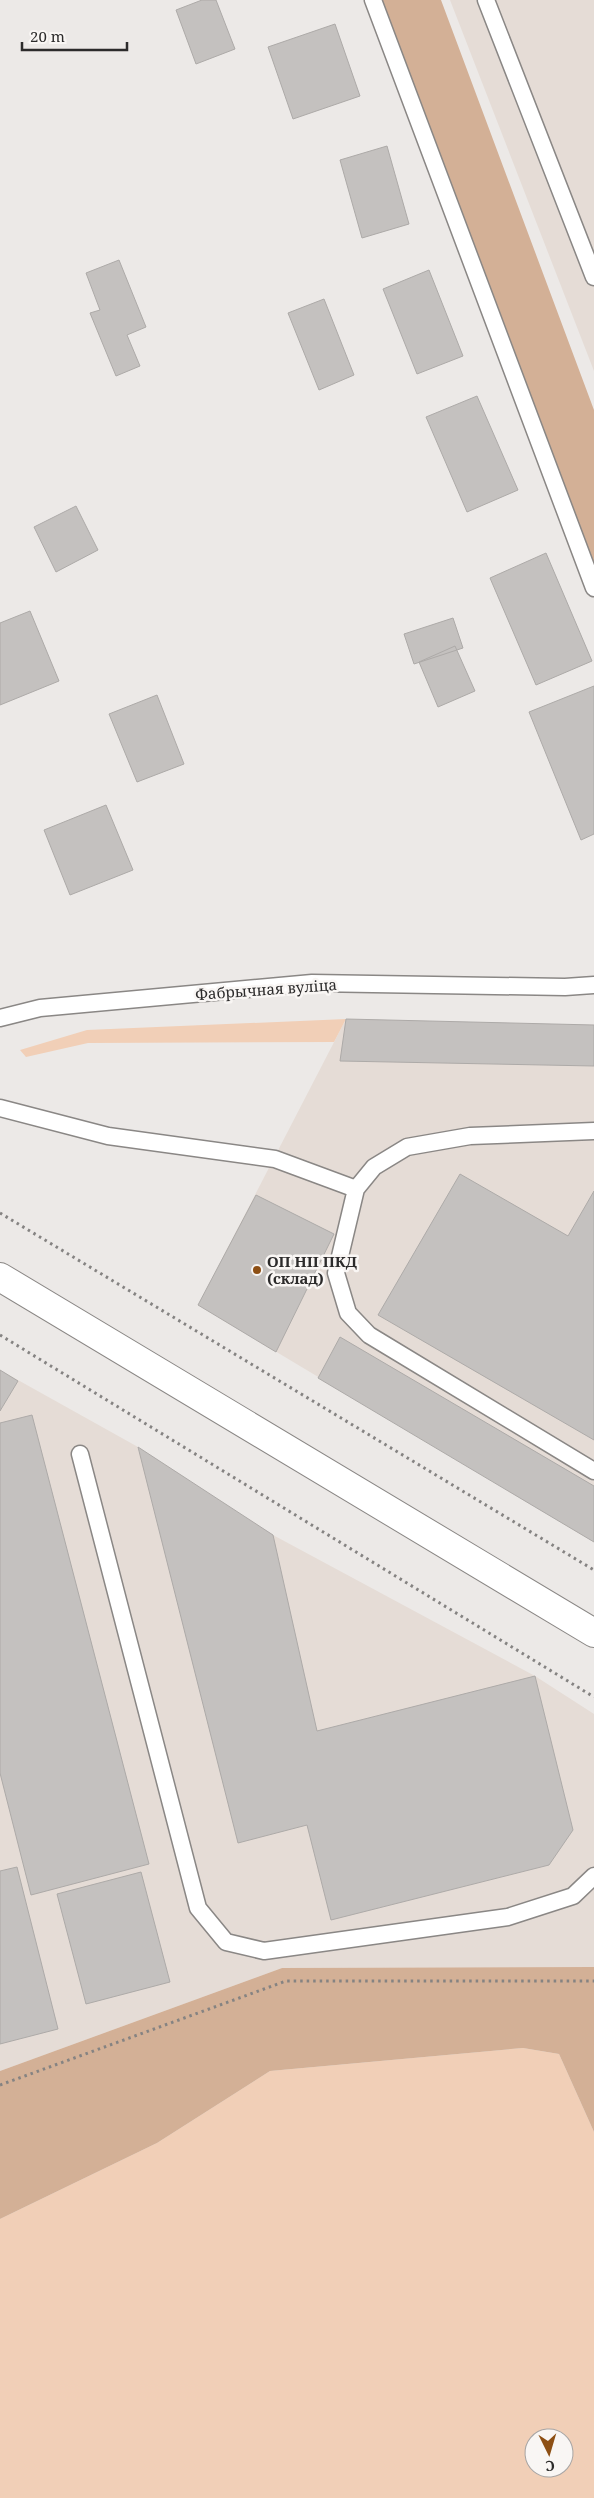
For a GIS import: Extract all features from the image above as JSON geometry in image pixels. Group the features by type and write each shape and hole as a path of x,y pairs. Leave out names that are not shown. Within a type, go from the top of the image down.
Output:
{"street":[{"path":"0,1276 594,1633"}],"lane":[{"path":"373,0 594,588"},
{"path":"486,0 594,277"},
{"name":"Фабрычная вуліца","path":"0,1018 40,1008 312,982 565,987 594,985"},
{"path":"0,1108 108,1136 275,1159 356,1190"},
{"path":"594,1131 470,1136 407,1147 374,1167 356,1190 336,1273 348,1312 369,1335 594,1471"},
{"path":"80,1454 198,1908 226,1942 264,1951 508,1917 573,1896 594,1876"}],"path":[{"path":"0,1213 594,1570"},
{"path":"0,1335 594,1697"},
{"path":"0,2085 286,1981 594,1981"}],"shaded area":[{"path":"373,0 441,0 594,410 594,588"},
{"path":"450,0 594,0 594,371"},
{"path":"346,1019 594,1025 594,1542 198,1305"},
{"path":"346,1019 334,1042 88,1043 26,1057 20,1050 87,1030"},
{"path":"0,1370 138,1447 273,1535 535,1676 594,1714 594,1967 282,1968 0,2071"},
{"path":"594,1967 594,2132 559,2054 523,2048 270,2071 157,2143 0,2219 0,2071 282,1968"},
{"path":"523,2048 559,2054 594,2132 594,2498 0,2498 0,2219 157,2143 270,2071"}],"building":[{"path":"202,0 216,0 235,49 196,64 176,10"},
{"path":"335,24 360,96 293,119 268,47"},
{"path":"387,146 409,224 362,238 340,160"},
{"path":"119,260 146,327 127,335 140,366 116,376 90,313 100,310 86,273"},
{"path":"429,270 463,356 417,374 383,289"},
{"path":"324,299 354,375 319,390 288,313"},
{"path":"477,396 518,490 467,512 426,417"},
{"path":"76,506 98,550 56,572 34,527"},
{"path":"546,553 592,661 536,685 490,578"},
{"path":"30,611 59,681 0,705 0,623"},
{"path":"453,618 463,648 414,664 404,634"},
{"path":"455,646 475,691 438,707 419,662"},
{"path":"594,686 594,834 581,840 529,712"},
{"path":"157,695 184,764 137,782 109,714"},
{"path":"106,805 133,870 70,895 44,830"},
{"path":"346,1019 594,1025 594,1066 340,1061"},
{"path":"460,1174 568,1236 594,1191 594,1440 378,1315"},
{"path":"256,1195 334,1234 276,1352 198,1305"},
{"path":"340,1337 594,1486 594,1542 318,1378"},
{"path":"0,1370 18,1381 0,1411"},
{"path":"32,1415 149,1864 31,1895 0,1773 0,1423"},
{"path":"138,1447 273,1535 317,1731 535,1676 573,1830 549,1865 331,1920 307,1825 238,1843"},
{"path":"17,1867 58,2029 0,2044 0,1871"},
{"path":"141,1872 170,1982 86,2004 57,1894"}],"place":[{"name":"ОП НII ПКД (склад)","path":"257,1270"}]}
